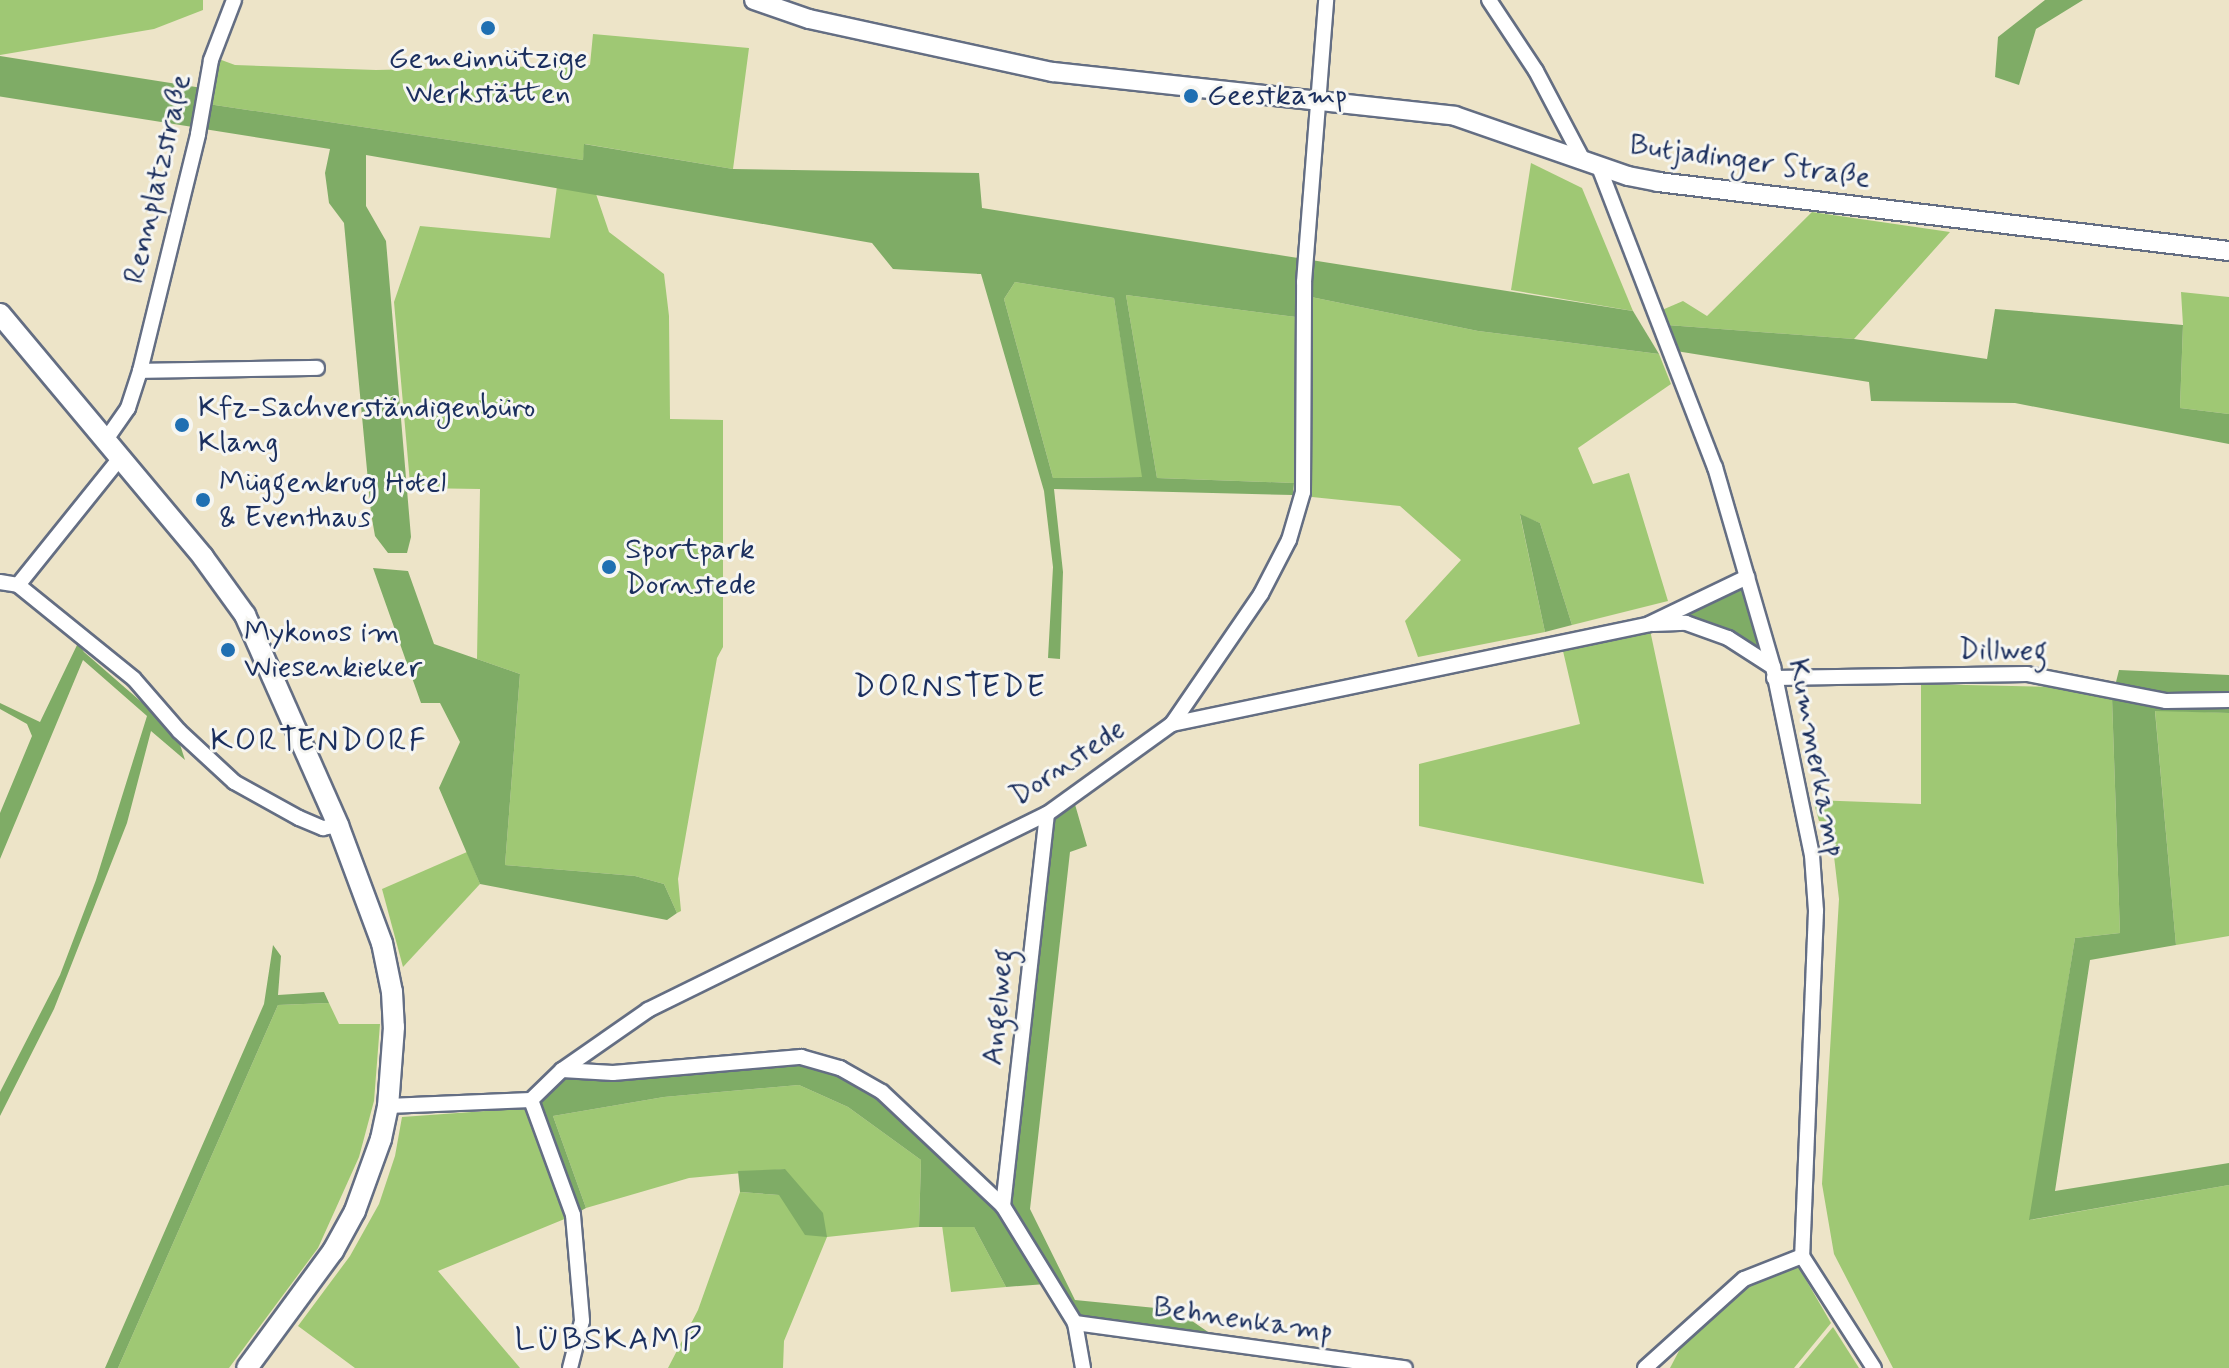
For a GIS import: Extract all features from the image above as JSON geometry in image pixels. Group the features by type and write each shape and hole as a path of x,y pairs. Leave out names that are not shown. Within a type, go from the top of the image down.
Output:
{"main road":[{"path":"0,314 245,615 338,825 372,911 392,992 393,1054 388,1106 374,1162 344,1231 247,1368"}],"street":[{"name":"Rennplatzstraße","path":"105,441 128,408 140,371 199,131 211,60 234,0"},
{"name":"Butjadinger Straße","path":"754,0 809,19 1053,72 1118,82 1455,116 1592,164 1658,182 2229,251"},
{"name":"Kummerkamp","path":"1489,0 1592,164 1715,467 1773,673 1812,855 1816,911 1802,1256"},
{"path":"1172,724 1261,594 1289,540 1303,492 1304,282 1327,1"},
{"path":"140,371 317,368"},
{"path":"18,585 120,458"},
{"name":"Dornstede","path":"1649,624 1747,577"},
{"path":"0,582 18,585 134,679 179,731 234,782 323,828 338,825"},
{"name":"Dornstede","path":"531,1100 562,1070 648,1010 1047,814 1172,724 1649,624 1686,623 1728,638 1773,673"},
{"name":"Dillweg","path":"1773,673 2027,674 2166,701 2229,700"},
{"name":"Angelweg","path":"1003,1206 1047,814"},
{"path":"562,1070 613,1073 801,1057 840,1068 882,1092 1003,1206 1075,1323 1083,1368"},
{"path":"388,1106 531,1100 573,1215 582,1321 578,1348 570,1368"},
{"path":"1645,1368 1744,1279 1802,1256 1874,1368"},
{"name":"Behnenkamp","path":"1075,1323 1405,1368"}],"green space":[{"path":"0,0 203,0 203,10 154,29 0,55"},
{"path":"2045,0 2083,0 2036,29 2019,85 1995,77 1998,37"},
{"path":"593,34 749,48 733,169 585,144 583,160 208,104 216,58 235,65 376,70 590,65"},
{"path":"0,56 198,87 191,127 0,96"},
{"path":"208,104 583,160 584,144 733,169 979,173 982,208 1298,258 1296,317 1126,295 1157,478 1294,483 1293,495 1054,489 1063,572 1060,659 1048,658 1053,567 1044,491 981,274 893,269 872,243 366,155 366,206 386,241 411,537 407,553 388,553 375,536 371,513 344,223 329,203 325,173 330,149 204,129","holes":["1015,282 1114,298 1142,477 1053,478 1004,299"]},
{"path":"1531,163 1582,188 1633,311 1511,290"},
{"path":"557,186 596,194 609,232 664,274 669,316 670,419 723,420 723,647 717,658 678,879 681,911 677,913 664,884 635,876 505,865 520,674 477,659 480,489 417,488 410,483 394,302 420,226 550,238"},
{"path":"1812,212 1950,232 1854,339 1667,325 1662,310 1683,301 1707,316"},
{"path":"1311,260 1633,311 1659,354 1478,331 1311,297"},
{"path":"1015,282 1114,298 1143,477 1053,478 1004,299"},
{"path":"2181,292 2229,297 2229,414 2180,408"},
{"path":"1126,295 1296,317 1294,483 1157,478"},
{"path":"1311,297 1478,331 1659,354 1671,384 1578,448 1593,484 1629,473 1668,601 1572,625 1540,523 1520,515 1545,632 1418,657 1405,621 1461,560 1400,506 1312,497"},
{"path":"1995,309 2183,325 2180,408 2229,414 2229,444 2015,403 1871,401 1869,382 1676,351 1667,325 1854,339 1987,359"},
{"path":"1520,514 1540,523 1572,625 1545,632"},
{"path":"373,568 408,571 434,644 520,674 505,865 635,876 664,884 677,913 667,920 480,884 439,788 460,742 440,703 421,703"},
{"path":"1745,586 1766,658 1670,618"},
{"path":"1650,630 1704,884 1419,826 1419,764 1580,724 1563,651"},
{"path":"78,643 84,652 176,732 185,760 151,731 127,823 54,1009 0,1116 0,1092 60,975 96,880 147,716 83,660 0,859 0,813 32,736 27,724 0,709 0,703 40,722"},
{"path":"2119,670 2229,675 2229,713 2155,711 2176,945 2090,960 2055,1191 2229,1163 2229,1185 2029,1220 2075,938 2120,933 2112,698"},
{"path":"1921,684 2061,687 2112,698 2120,933 2075,938 2030,1220 2229,1185 2229,1368 1893,1368 1834,1254 1822,1184 1839,899 1830,822 1819,821 1813,800 1921,804"},
{"path":"2155,710 2229,713 2229,936 2176,945"},
{"path":"1074,801 1087,846 1070,852 1030,1209 1075,1300 1176,1310 1211,1334 1077,1320 1008,1207 1050,818"},
{"path":"467,852 480,884 403,967 382,889"},
{"path":"273,945 281,956 278,995 324,992 329,1003 278,1005 118,1368 105,1368 264,1004"},
{"path":"329,1003 339,1024 380,1024 374,1101 359,1157 318,1248 229,1368 118,1368 278,1005"},
{"path":"801,1064 840,1074 881,1100 1002,1211 1046,1284 1006,1287 974,1227 919,1227 921,1160 848,1107 799,1085 664,1097 553,1116 586,1208 577,1213 536,1103 565,1075 616,1080"},
{"path":"799,1085 848,1107 921,1160 919,1227 827,1237 784,1341 783,1368 668,1368 698,1310 740,1192 779,1195 785,1169 689,1178 586,1208 553,1116 664,1097"},
{"path":"528,1108 567,1218 438,1271 520,1368 355,1368 298,1326 350,1256 379,1204 395,1156 402,1117"},
{"path":"785,1169 823,1213 827,1237 805,1235 779,1195 740,1192 738,1171"},
{"path":"942,1225 974,1227 1006,1287 951,1292"},
{"path":"1798,1266 1831,1323 1794,1368 1670,1368 1681,1347 1747,1285"},
{"path":"1833,1327 1859,1368 1799,1368"}],"place":[{"name":"Gemeinnützige Werkstätten","path":"488,28"},
{"name":"Geestkamp","path":"1191,96"},
{"name":"Kfz-Sachverständigenbüro Klang","path":"182,425"},
{"name":"Müggenkrug Hotel & Eventhaus","path":"203,500"},
{"name":"Sportpark Dornstede","path":"609,567"},
{"name":"Mykonos im Wiesenkieker","path":"228,650"}],"district":[{"name":"DORNSTEDE","path":"950,687"},
{"name":"KORTENDORF","path":"319,741"},
{"name":"LÜBSKAMP","path":"609,1340"}]}
